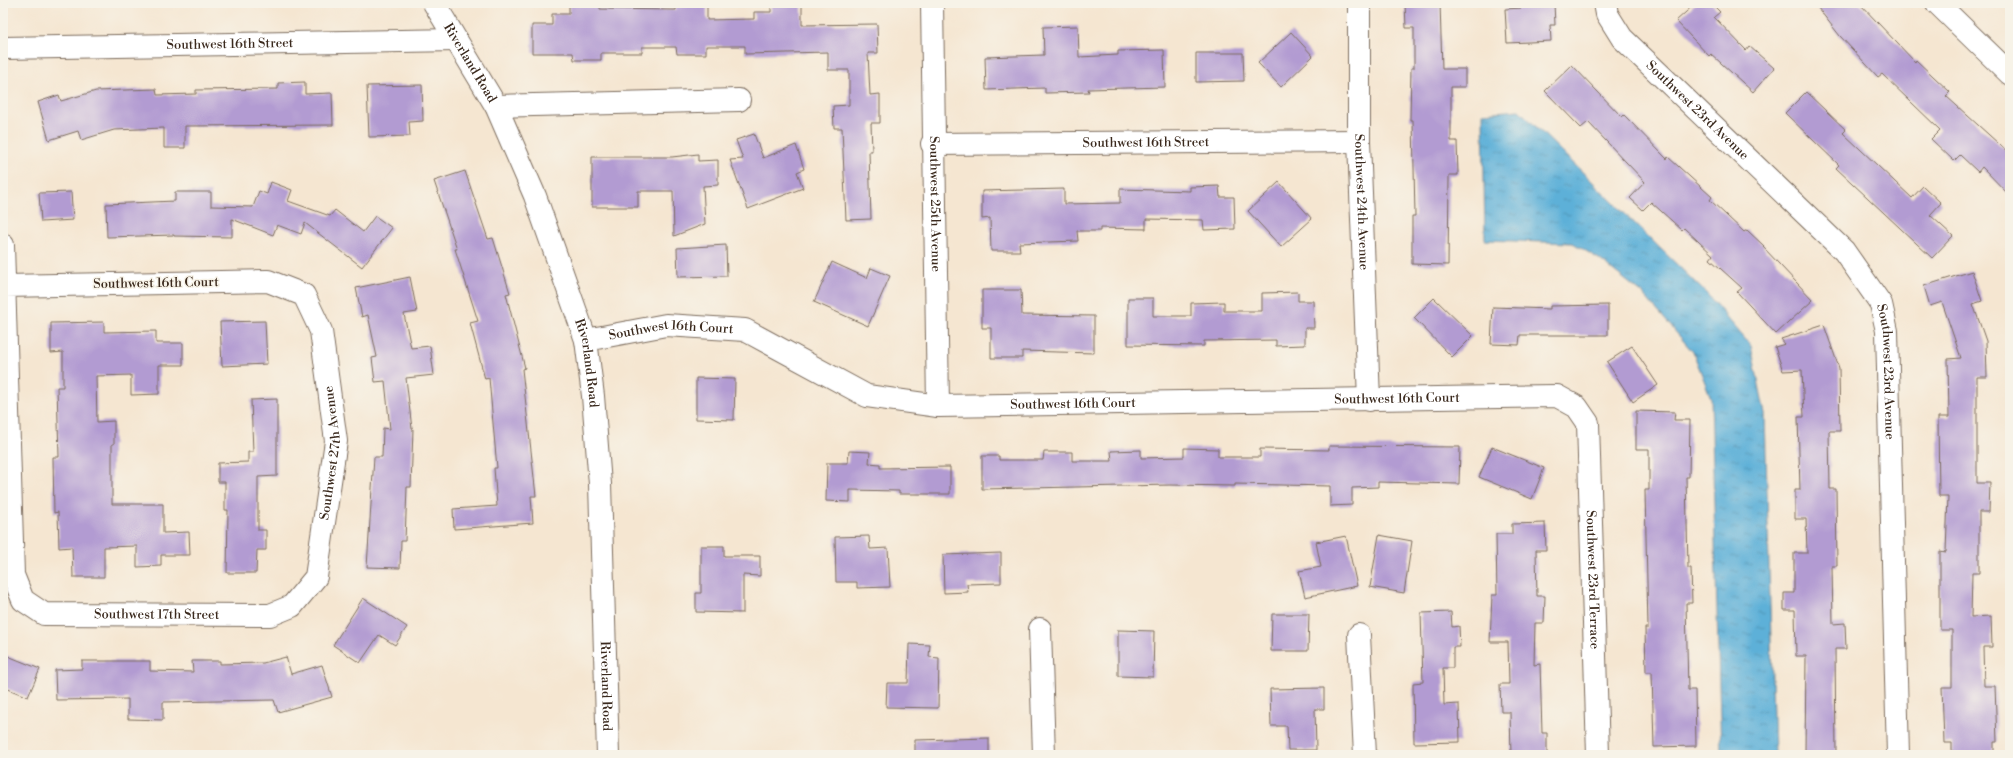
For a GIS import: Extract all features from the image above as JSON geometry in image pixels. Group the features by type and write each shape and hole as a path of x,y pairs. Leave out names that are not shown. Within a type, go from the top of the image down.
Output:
{"street":[{"name":"Riverland Road","path":"434,3 496,106 535,196 586,340 593,396 600,484 608,755"},
{"name":"Southwest 25th Avenue","path":"932,3 932,144 938,406"},
{"name":"Southwest 24th Avenue","path":"1359,3 1359,141 1369,400"},
{"name":"Southwest 23rd Avenue","path":"1605,3 1607,14 1622,38 1844,251 1881,304 1887,331 1898,755"},
{"path":"1937,3 2010,74"},
{"name":"Southwest 16th Street","path":"3,48 456,40"},
{"path":"496,106 739,100"},
{"name":"Southwest 16th Street","path":"932,144 1359,141"},
{"path":"3,245 4,286"},
{"name":"Southwest 16th Court","path":"4,286 268,281 304,295"},
{"name":"Southwest 17th Street","path":"4,286 13,575 23,600 44,614 270,615 292,606"},
{"name":"Southwest 27th Avenue","path":"292,606 316,577 336,441 321,331 304,295"},
{"name":"Southwest 16th Court","path":"586,340 666,325 745,330 867,396 938,406 1557,396 1577,407"},
{"name":"Southwest 23rd Terrace","path":"1577,407 1588,423 1598,755"},
{"path":"1040,629 1044,755"},
{"path":"1359,635 1365,755"}],"water":[{"path":"1519,110 1707,294 1751,346 1765,414 1774,755 1721,755 1711,398 1693,352 1643,294 1599,259 1573,243 1485,240 1483,113"}],"building":[{"path":"600,3 600,9 676,10 676,3 707,3 707,20 754,19 754,12 771,12 771,4 802,3 802,25 877,24 878,53 868,53 870,95 880,94 880,123 871,123 872,151 869,151 871,219 846,220 842,128 834,128 833,106 849,105 849,70 828,70 828,52 745,54 745,46 706,46 706,54 677,54 676,47 642,47 642,53 601,53 601,60 574,60 573,53 532,53 532,25 552,25 552,14 569,14 569,4"},
{"path":"1405,3 1440,3 1442,69 1465,69 1465,87 1451,87 1451,141 1457,141 1458,175 1449,175 1448,265 1412,264 1412,216 1415,216 1413,120 1410,120 1411,68 1414,68 1414,28 1406,28"},
{"path":"1520,3 1554,3 1555,25 1550,25 1551,41 1507,43 1505,9 1521,8"},
{"path":"1696,3 1711,3 1720,12 1714,17 1746,50 1749,46 1774,68 1753,92 1711,54 1709,56 1676,21"},
{"path":"1814,3 1859,3 1915,62 1916,60 1950,92 1946,96 2010,154 2010,196 1982,167 1978,172 1960,155 1954,161 1931,139 1940,130 1882,74 1878,77 1840,36"},
{"path":"1078,26 1079,57 1118,55 1118,51 1164,50 1165,87 1088,89 1089,92 1045,93 1045,88 986,90 985,57 1044,55 1043,27"},
{"path":"1291,32 1313,56 1281,87 1258,63"},
{"path":"1196,53 1243,53 1244,81 1196,82"},
{"path":"1572,65 1622,117 1624,115 1667,159 1668,157 1712,197 1710,200 1744,232 1747,230 1764,246 1763,247 1813,300 1776,334 1737,292 1742,288 1710,259 1713,255 1684,228 1682,230 1651,202 1643,210 1630,198 1645,182 1588,122 1581,128 1545,91"},
{"path":"305,82 305,94 332,93 333,125 185,126 185,148 164,148 164,128 114,130 81,140 78,131 49,140 38,102 59,95 61,101 96,91 156,89 157,95 196,94 196,90 278,89 278,83"},
{"path":"422,85 423,121 409,122 410,136 369,137 367,86"},
{"path":"1806,92 1846,130 1843,133 1912,198 1923,186 1941,203 1930,215 1953,236 1932,258 1836,168 1839,165 1785,113"},
{"path":"754,134 763,158 796,145 804,169 797,172 803,188 748,209 730,160 743,159 736,140"},
{"path":"698,154 698,161 718,160 718,185 703,186 705,224 674,236 673,191 638,191 638,207 592,207 592,157 672,157"},
{"path":"465,171 488,239 493,238 510,293 506,294 525,368 522,369 536,496 531,496 533,523 454,529 453,509 497,506 494,468 497,468 489,378 485,379 470,323 478,321 455,249 457,249 434,181"},
{"path":"271,182 292,190 288,201 330,216 335,210 363,232 375,216 392,228 362,267 305,223 301,234 277,225 273,235 232,219 232,237 174,235 107,237 106,204 175,201 175,192 211,192 211,206 253,207 259,191 267,194"},
{"path":"1279,182 1312,219 1281,247 1248,211"},
{"path":"1219,186 1220,197 1234,197 1235,229 1204,230 1203,220 1146,219 1146,229 1100,228 1100,231 1077,231 1078,241 1019,243 1020,251 991,251 990,218 982,219 982,191 1064,189 1064,204 1120,203 1120,189 1190,191 1190,187"},
{"path":"71,192 73,220 41,222 39,193"},
{"path":"726,245 727,276 678,277 677,248"},
{"path":"832,262 867,278 871,268 890,276 868,326 814,302"},
{"path":"1972,271 1982,301 1973,304 1986,341 1987,377 1977,377 1977,483 1990,483 1989,512 1979,512 1979,573 1972,573 1971,617 1991,616 1992,647 1983,647 1984,686 1995,686 1997,742 1994,742 1994,755 1952,755 1952,743 1944,743 1942,687 1952,687 1952,630 1940,630 1940,551 1946,552 1948,496 1939,496 1938,417 1949,417 1948,359 1961,358 1942,302 1930,306 1924,286"},
{"path":"410,277 417,312 404,314 411,348 430,346 434,375 406,378 413,429 411,487 407,487 405,541 401,541 400,568 367,567 374,457 382,457 383,428 390,429 385,381 375,382 372,358 377,357 368,315 362,317 356,288"},
{"path":"982,290 1021,290 1022,315 1094,316 1094,353 1022,351 1022,358 991,358 991,328 982,328"},
{"path":"1298,292 1298,301 1313,301 1314,328 1305,328 1305,345 1276,346 1276,340 1204,341 1204,346 1128,345 1128,298 1153,298 1153,316 1191,316 1191,303 1224,302 1224,311 1262,311 1262,293"},
{"path":"1434,298 1473,336 1452,357 1414,318"},
{"path":"1608,305 1608,335 1520,335 1519,345 1491,344 1493,307 1550,309 1550,306"},
{"path":"265,321 267,364 222,366 220,322"},
{"path":"104,322 104,332 156,331 156,343 183,343 183,365 159,365 159,394 131,395 131,375 96,376 97,422 114,421 114,444 112,444 112,504 163,504 163,533 189,532 190,555 161,555 161,566 137,567 137,546 104,547 104,577 73,577 72,547 59,548 58,512 54,513 53,457 59,457 57,387 63,387 63,352 51,353 51,323"},
{"path":"1824,325 1839,368 1840,431 1829,431 1830,489 1836,489 1837,566 1832,566 1833,624 1845,623 1846,649 1835,649 1836,755 1805,755 1806,656 1796,656 1795,610 1784,610 1784,593 1794,593 1794,553 1807,553 1806,519 1795,519 1795,490 1800,490 1798,417 1804,417 1802,370 1783,371 1775,347 1785,344 1781,339"},
{"path":"1632,346 1658,385 1633,402 1607,362"},
{"path":"696,378 735,379 734,420 696,419"},
{"path":"277,399 277,476 258,477 258,530 266,530 266,550 257,550 256,573 227,573 228,510 225,510 225,482 218,482 218,463 248,462 248,452 253,452 251,400"},
{"path":"1636,411 1675,412 1674,420 1690,420 1689,477 1686,477 1688,568 1691,568 1692,603 1686,603 1688,690 1695,690 1696,746 1654,747 1652,672 1646,672 1645,628 1648,628 1645,490 1649,490 1649,449 1636,449"},
{"path":"1329,446 1460,447 1459,484 1378,482 1378,487 1352,488 1352,505 1330,506 1330,486 1235,484 1235,486 1170,485 982,489 982,456 999,456 999,460 1043,460 1044,452 1072,452 1072,461 1112,461 1111,451 1141,450 1141,458 1184,457 1184,448 1218,449 1218,457 1260,457 1260,449 1329,450"},
{"path":"1492,447 1544,468 1532,499 1479,477"},
{"path":"849,451 870,452 869,463 880,464 880,468 950,467 950,494 899,494 899,491 850,490 850,502 826,501 827,463 848,463"},
{"path":"1545,523 1546,550 1536,550 1537,596 1545,596 1544,623 1535,623 1534,665 1540,664 1542,733 1547,733 1547,755 1511,755 1510,712 1501,712 1500,684 1509,684 1508,642 1490,642 1492,595 1497,595 1496,534 1512,534 1512,524"},
{"path":"1379,535 1412,541 1404,593 1370,587"},
{"path":"869,536 870,549 888,548 890,587 857,588 857,582 836,582 835,537"},
{"path":"1346,536 1357,586 1305,597 1299,571 1321,567 1316,542"},
{"path":"701,546 724,546 724,556 760,556 760,576 743,575 743,613 696,612 696,593 701,593"},
{"path":"1001,553 1001,583 967,584 968,592 944,593 943,555"},
{"path":"363,598 407,627 395,645 379,635 360,663 333,645"},
{"path":"1451,612 1452,627 1459,626 1460,647 1453,647 1453,668 1443,668 1444,705 1459,704 1460,742 1414,743 1413,683 1423,682 1421,613"},
{"path":"1272,614 1309,614 1308,651 1271,651"},
{"path":"1118,630 1154,631 1153,677 1118,676"},
{"path":"909,644 930,645 929,657 939,658 938,708 886,707 887,683 908,683"},
{"path":"3,654 40,669 28,697 3,687"},
{"path":"286,657 291,674 322,665 332,697 278,712 274,700 163,702 163,720 128,719 128,699 56,700 55,670 82,669 82,661 150,661 150,671 193,672 192,661 220,661 220,664 263,663"},
{"path":"1324,688 1324,709 1315,709 1316,750 1288,750 1287,726 1271,726 1270,689"},
{"path":"989,738 989,755 915,755 915,740"}]}
